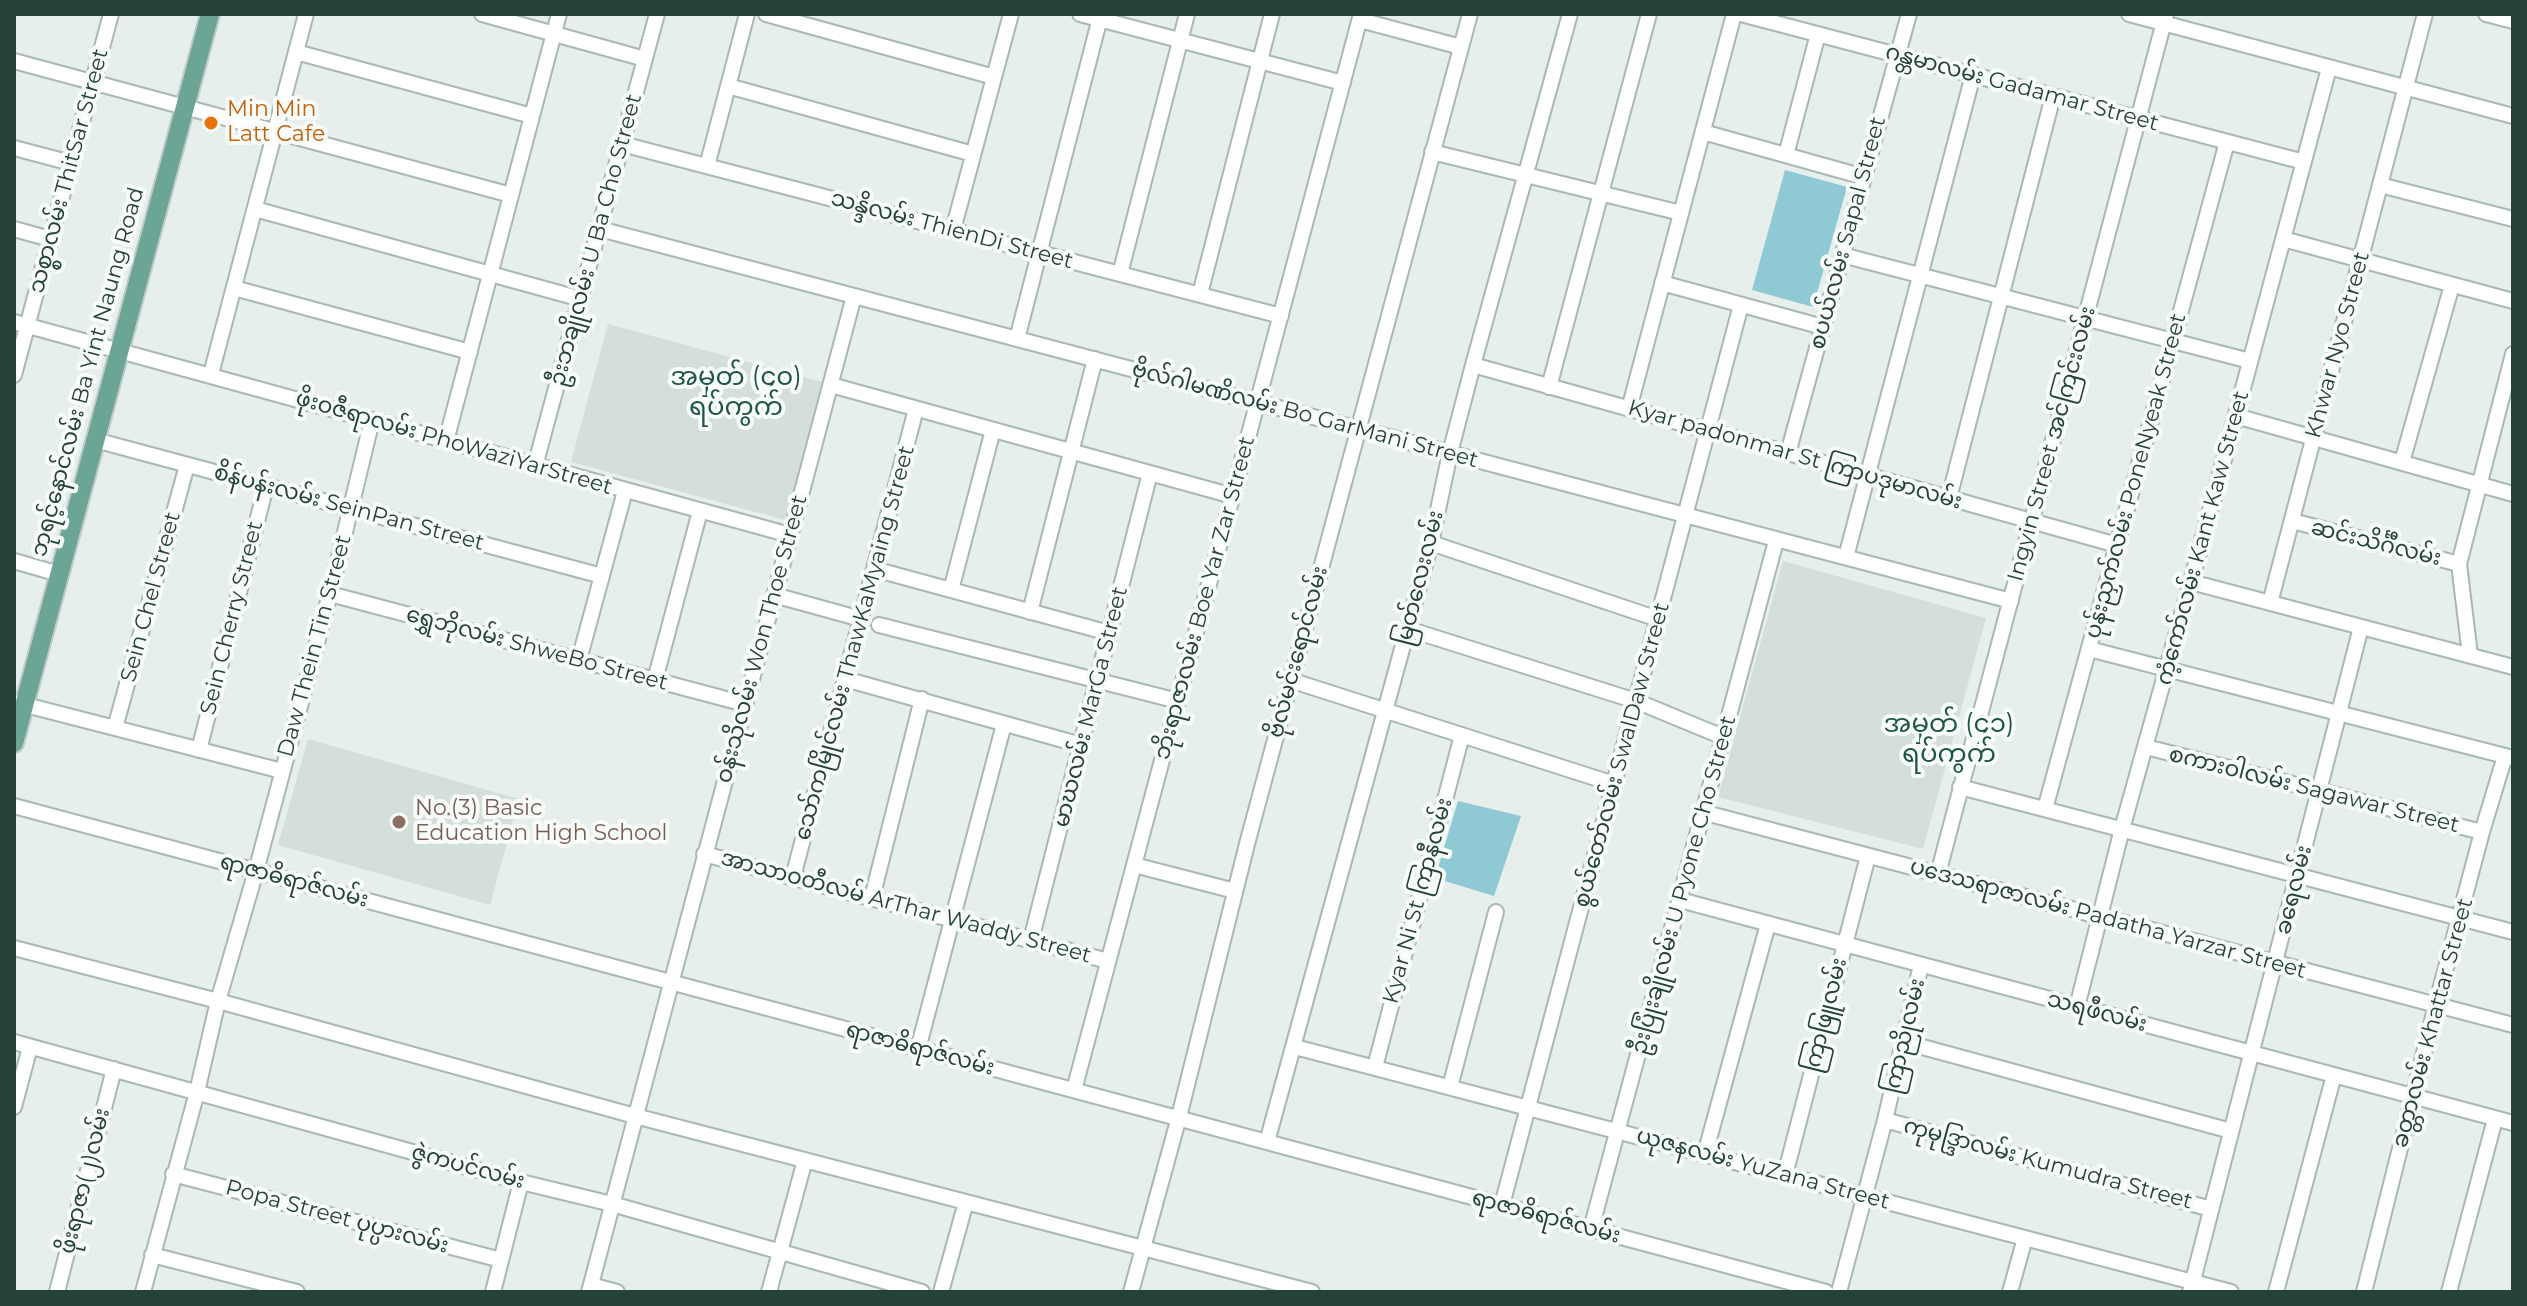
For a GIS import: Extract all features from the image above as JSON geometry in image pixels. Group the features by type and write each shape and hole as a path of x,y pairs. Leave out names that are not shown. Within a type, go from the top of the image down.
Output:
{"main road":[{"name":"ဘုရင့်နောင်လမ်း Ba Yint Naung Road","path":"14,743 19,704 59,574 210,14"}],"street":[{"name":"သစ္စာလမ်း ThitSar Street","path":"14,375 21,324 50,239 111,14"},
{"path":"211,374 306,14"},
{"path":"482,14 645,59"},
{"path":"446,441 559,14"},
{"name":"ဦးဘချိုလမ်း U Ba Cho Street","path":"535,466 657,14"},
{"path":"707,166 747,14"},
{"path":"766,14 994,77"},
{"path":"953,230 1011,14"},
{"path":"1080,14 1343,83"},
{"path":"1120,274 1187,14"},
{"path":"1200,294 1272,14"},
{"name":"ဗိုလ်မင်းရောင်လမ်း","path":"1131,1292 1290,680 1470,14"},
{"name":"မြတ်လေးလမ်း","path":"1267,1142 1408,629 1473,365 1570,14"},
{"path":"1549,387 1649,14"},
{"path":"1629,409 1734,14"},
{"name":"ဂန္တမာလမ်း Gadamar Street","path":"1741,14 2304,162"},
{"name":"စပယ်လမ်း Sapal Street","path":"1788,453 1909,14"},
{"path":"2129,14 2165,19 2329,68 2513,116"},
{"name":"Khwar Nyo Street","path":"2270,603 2425,14"},
{"path":"2486,14 2513,21"},
{"path":"1017,339 1100,17"},
{"path":"1360,17 1461,47"},
{"name":"ဘိုးရာဇာလမ်း Boe Yar Zar Street","path":"1074,1090 1360,17"},
{"name":"Ingyin Street အင်ကြင်းလမ်း","path":"1938,874 2165,19"},
{"path":"1786,155 1818,34"},
{"path":"296,52 532,116"},
{"path":"14,61 511,195"},
{"name":"ကံ့ကော်လမ်း Kant Kaw Street","path":"2077,1007 2122,829 2329,68"},
{"path":"1846,557 1973,75"},
{"path":"728,86 973,154"},
{"path":"1949,498 2053,96"},
{"path":"1703,132 1864,177"},
{"name":"ပုန်းညှက်လမ်း PoneNyeak Street","path":"2045,809 2227,142"},
{"name":"သန္ဒိလမ်း ThienDi Street","path":"622,144 1281,316"},
{"path":"14,148 71,163"},
{"path":"1432,152 1681,213"},
{"path":"2380,185 2513,219"},
{"path":"255,209 581,299"},
{"path":"14,229 50,239"},
{"name":"ဗိုလ်ဂါမဏိလမ်း Bo GarMani Street","path":"600,229 2011,601"},
{"path":"2283,239 2513,301"},
{"path":"1842,255 2250,361"},
{"path":"1662,283 1823,327"},
{"path":"2402,462 2452,285"},
{"path":"234,288 470,352"},
{"name":"ဝန်းသိုလမ်း Won Thoe Street","path":"590,1289 854,296"},
{"name":"စွယ်တော်လမ်း SwalDaw Street","path":"1502,1205 1741,305"},
{"name":"ဖိုးဝဇီရာလမ်း PhoWaziYarStreet","path":"21,324 790,535"},
{"path":"2470,655 2459,564 2513,354"},
{"path":"1030,612 1095,359"},
{"name":"Kyar padonmar St ကြာပဒုမာလမ်း","path":"1473,365 2117,545"},
{"path":"831,385 1233,496"},
{"name":"သော်ကမြိုင်လမ်း ThawKaMyaing Street","path":"793,877 916,409"},
{"path":"2236,416 2513,494"},
{"name":"Daw Thein Tin Street","path":"143,1292 218,1001 330,594 372,420"},
{"path":"951,590 993,430"},
{"name":"စိန်ပန်းလမ်း SeinPan Street","path":"95,440 602,576"},
{"name":"Sein Chel Street","path":"115,728 187,465"},
{"name":"မာဃလမ်း MarGa Street","path":"1031,940 1150,473"},
{"name":"Sein Cherry Street","path":"199,750 266,486"},
{"path":"579,660 625,491"},
{"path":"655,680 700,511"},
{"name":"ဆင်းသိင်္ဂီလမ်း","path":"2292,521 2459,564"},
{"name":"ဦးပြုံးချိုလမ်း U Pyone Cho Street","path":"1591,1229 1776,541"},
{"path":"1431,543 1658,619"},
{"path":"14,561 59,574"},
{"path":"874,569 1109,633"},
{"path":"2191,582 2513,667"},
{"name":"ရွှေဘိုလမ်း ShweBo Street","path":"330,594 745,704"},
{"path":"774,595 861,619"},
{"path":"879,625 1178,701"},
{"name":"ခရေလမ်း","path":"2191,1287 2361,627"},
{"path":"1408,629 1636,701 1723,737"},
{"path":"2089,649 2509,757"},
{"path":"845,679 1081,745"},
{"path":"1290,680 1614,784"},
{"path":"872,898 922,699"},
{"path":"19,704 282,771"},
{"path":"918,1049 1004,724"},
{"name":"Kyar Ni St ကြာနီလမ်း","path":"1375,1067 1462,735"},
{"name":"စကားဝါလမ်း Sagawar Street","path":"2146,747 2482,832"},
{"name":"ခတ္တာလမ်း Khattar Street","path":"2364,1292 2482,832 2509,757"},
{"path":"1960,787 2513,932"},
{"name":"ရာဇာဓိရာဇ်လမ်း","path":"14,806 1074,1090 1175,1129 1267,1142 1826,1292"},
{"name":"ပဒေသရာဇာလမ်း Padatha Yarzar Street","path":"1702,812 2513,1025"},
{"name":"အာသာဝတီလမ် ArThar Waddy Street","path":"704,854 1108,961"},
{"name":"ကြာဖြူလမ်း","path":"1785,1175 1868,856"},
{"path":"1134,865 1235,891"},
{"name":"သရဖီလမ်း","path":"1680,900 2513,1123"},
{"path":"1450,1087 1496,912"},
{"path":"1705,1154 1768,924"},
{"path":"14,948 966,1202 1145,1241 1312,1292"},
{"name":"ကြာညိုလမ်း","path":"1839,1292 1885,1120 1921,965"},
{"name":"ဇွဲကပင်လမ်း","path":"14,1042 521,1182 612,1204 922,1292"},
{"path":"1904,1042 2231,1131"},
{"path":"14,1107 30,1047"},
{"name":"ယုဇနလမ်း YuZana Street","path":"1295,1047 2025,1238 2191,1287 2231,1292"},
{"name":"ဖိုးရာဇာ(၂)လမ်း","path":"57,1292 114,1069"},
{"path":"2276,1292 2334,1075"},
{"path":"2449,1292 2495,1119"},
{"name":"ကုမုဒ္ဒြာလမ်း Kumudra Street","path":"1885,1120 2211,1209"},
{"path":"769,1292 805,1160"},
{"name":"Popa Street ပုပ္ပားလမ်း","path":"173,1174 501,1260"},
{"path":"493,1292 521,1182"},
{"path":"941,1292 966,1202"},
{"path":"2010,1292 2025,1238"},
{"path":"152,1255 297,1292"},
{"path":"590,1289 617,1292"}],"shaded area":[{"path":"608,324 822,382 785,520 571,462"},
{"path":"1783,561 1986,618 1923,849 1718,797"},
{"name":"No.(3) Basic Education High School","path":"308,739 519,799 490,905 278,845"}],"water":[{"path":"1785,170 1847,187 1813,307 1752,290"},
{"path":"1458,801 1521,816 1494,896 1435,878"}],"place":[{"name":"Min Min Latt Cafe","path":"211,123"},
{"name":"No.(3) Basic Education High School","path":"399,822"}],"district":[{"name":"အမှတ် (၄၀) ရပ်ကွက်","path":"736,392"},
{"name":"အမှတ် (၄၁) ရပ်ကွက်","path":"1949,739"}]}
